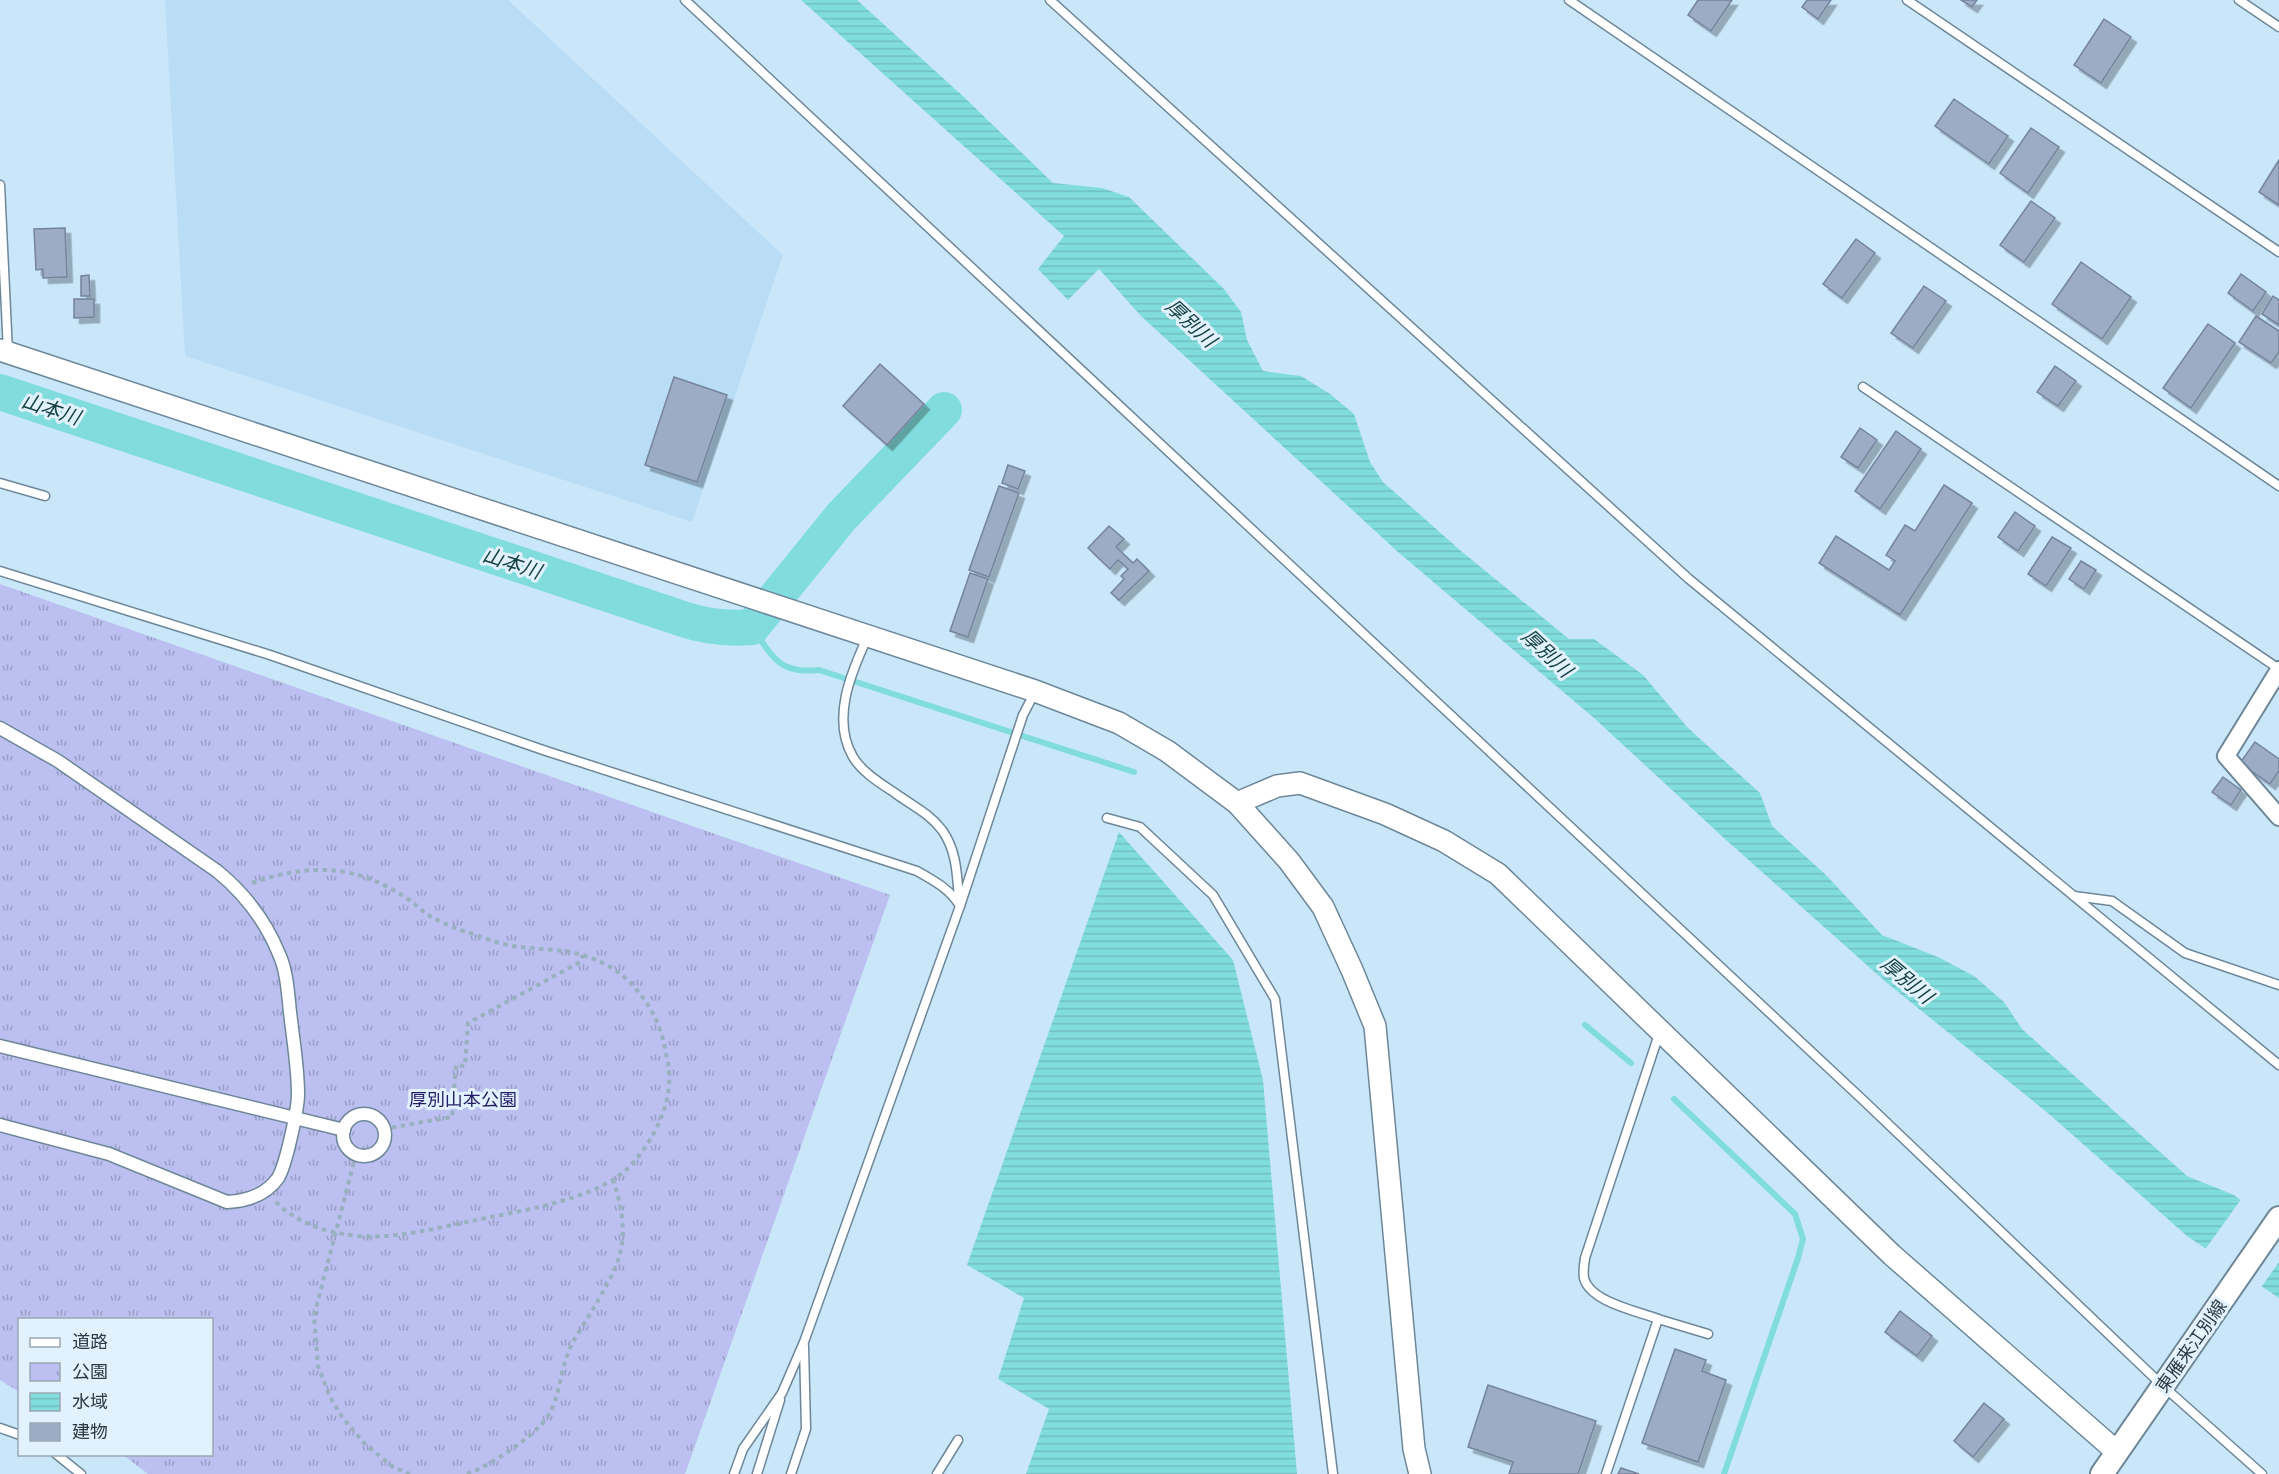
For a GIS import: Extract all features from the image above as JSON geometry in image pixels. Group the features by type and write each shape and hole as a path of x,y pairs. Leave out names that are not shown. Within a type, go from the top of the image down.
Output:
{"main road":[{"name":"東雁来江別線","path":"2102,1474 2279,1218"}],"street":[{"path":"4,351 1035,691 1119,723 1167,751 1237,803 1289,861 1323,907 1375,1026 1414,1449 1420,1474"},
{"path":"2279,669 2226,756 2279,817"},
{"path":"0,728 58,761 217,871 238,890 280,955 287,989 298,1096 279,1177 265,1191 240,1202 227,1202 109,1154 0,1125"},
{"path":"1237,803 1277,786 1300,783 1385,813 1444,841 1498,874 1892,1255 2117,1452"},
{"path":"0,1046 344,1130"},
{"path":"363,1114 377,1119 383,1129 384,1140 377,1151 365,1156 356,1154 346,1145 344,1130 351,1119 363,1114"}],"lane":[{"path":"686,0 1855,1093 2163,1386 2262,1474"},
{"path":"1050,0 1689,579 2279,1065"},
{"path":"1569,0 2279,486"},
{"path":"1907,0 2279,252"},
{"path":"2239,0 2279,27"},
{"path":"0,184 4,351"},
{"path":"1863,387 2279,669"},
{"path":"0,483 45,496"},
{"path":"0,571 270,655 543,750 917,871 953,894 960,906"},
{"path":"867,637 856,662 843,706 846,736 854,757 871,776 928,815 942,830 956,862 960,906"},
{"path":"757,1474 783,1393 804,1342 960,906 1023,715 1035,691"},
{"path":"1107,818 1140,827 1213,895 1275,999 1333,1474"},
{"path":"2073,896 2112,901 2185,954 2279,985"},
{"path":"1660,1031 1585,1258 1584,1277 1589,1288 1599,1298 1708,1334"},
{"path":"1606,1474 1658,1319"},
{"path":"791,1474 806,1429 804,1342"},
{"path":"734,1474 742,1449 783,1393"},
{"path":"0,1428 18,1434"},
{"path":"937,1474 958,1440"},
{"path":"57,1456 81,1474"}],"path":[{"path":"238,890 276,875 300,870 352,872 378,882 407,898 429,915 463,931 519,947 570,950 583,955 608,966 628,980 649,1005 663,1036 669,1074 662,1114 652,1137 625,1170 613,1179 594,1190 570,1198 441,1227 401,1234 359,1236 314,1228 294,1217 265,1191"},
{"path":"383,1129 452,1117 456,1065 465,1065 468,1023 580,962 583,955"},
{"path":"356,1154 314,1316 318,1366 330,1397 342,1417 365,1444 393,1467 410,1474"},
{"path":"467,1474 485,1467 521,1442 548,1415 569,1351 612,1277 620,1258 624,1233 621,1204 613,1179"}],"shaded area":[{"path":"165,0 508,0 783,255 692,522 185,356"}],"green space":[{"name":"厚別山本公園","path":"0,584 890,895 685,1474 148,1474 124,1456 213,1456 213,1318 18,1318 18,1391 0,1380"}],"water":[{"name":"厚別川","path":"801,0 857,0 966,99 1053,183 1102,188 1129,197 1224,289 1241,312 1247,340 1263,371 1301,376 1330,394 1354,414 1370,462 1383,482 1461,551 1569,639 1594,639 1643,675 1688,728 1760,793 1772,826 1825,874 1882,935 1938,957 1974,976 2004,1002 2022,1029 2187,1176 2234,1195 2279,1230 2279,1298 2187,1236 2049,1114 1887,983 1725,839 1594,718 1398,552 1141,316 1099,269 1068,300 1038,269 1064,236"},
{"path":"1119,832 1233,960 1263,1080 1297,1474 1026,1474 1049,1409 998,1379 1024,1298 967,1265"}],"pier":[{"path":"2242,1198 2279,1226 2279,1262 2260,1289 2204,1251"}],"building":[{"path":"1698,0 1732,0 1711,31 1688,15"},
{"path":"1807,0 1831,0 1818,19 1802,7"},
{"path":"1961,0 1977,0 1972,7"},
{"path":"2104,19 2131,37 2101,83 2074,65"},
{"path":"1954,99 2008,136 1989,164 1935,126"},
{"path":"2031,128 2059,147 2028,193 2000,173"},
{"path":"2279,160 2279,205 2259,192"},
{"path":"2031,201 2055,218 2024,262 2000,245"},
{"path":"65,228 67,277 43,278 43,269 36,270 34,229"},
{"path":"1856,239 1875,253 1842,298 1823,284"},
{"path":"2081,262 2131,297 2102,339 2052,304"},
{"path":"2241,274 2266,292 2253,311 2228,293"},
{"path":"89,275 90,296 81,296 81,276"},
{"path":"1924,286 1946,301 1913,348 1891,333"},
{"path":"2273,296 2279,300 2279,325 2262,314"},
{"path":"74,299 94,299 94,317 74,318"},
{"path":"2256,316 2279,331 2279,352 2271,363 2239,342"},
{"path":"2208,324 2235,343 2191,408 2163,388"},
{"path":"880,364 924,404 887,445 843,406"},
{"path":"2055,366 2076,381 2058,406 2037,392"},
{"path":"674,377 727,395 697,482 645,465"},
{"path":"1860,428 1877,440 1858,468 1841,457"},
{"path":"1896,431 1921,449 1880,509 1855,491"},
{"path":"1008,465 1025,471 1018,489 1002,483"},
{"path":"1944,485 1972,503 1900,615 1819,563 1836,536 1889,570 1895,561 1886,555 1905,525 1915,531"},
{"path":"999,486 1019,493 989,577 969,570"},
{"path":"2015,512 2035,526 2018,551 1998,537"},
{"path":"1109,526 1124,539 1116,547 1133,563 1137,559 1149,571 1119,600 1111,593 1124,579 1121,576 1128,569 1118,560 1110,569 1088,548"},
{"path":"2052,537 2071,548 2046,586 2028,574"},
{"path":"2081,561 2096,570 2084,589 2069,579"},
{"path":"970,573 988,579 968,637 950,631"},
{"path":"2255,742 2279,759 2279,771 2270,784 2240,763"},
{"path":"2223,777 2241,790 2231,805 2212,792"},
{"path":"1900,1311 1932,1336 1917,1356 1885,1332"},
{"path":"1675,1349 1706,1360 1702,1371 1726,1380 1698,1462 1642,1443"},
{"path":"1488,1385 1596,1421 1578,1474 1509,1474 1513,1462 1468,1447"},
{"path":"1984,1403 2004,1419 1973,1457 1954,1441"},
{"path":"1621,1468 1639,1474 1618,1474"}],"waterway":[{"name":"山本川","path":"0,392 692,622 734,628 752,627 842,516 944,410"},
{"path":"752,627 772,655 785,666 805,671 819,670 1134,772"},
{"path":"1585,1025 1631,1063"},
{"path":"1674,1099 1795,1214 1803,1239 1724,1474"}]}
